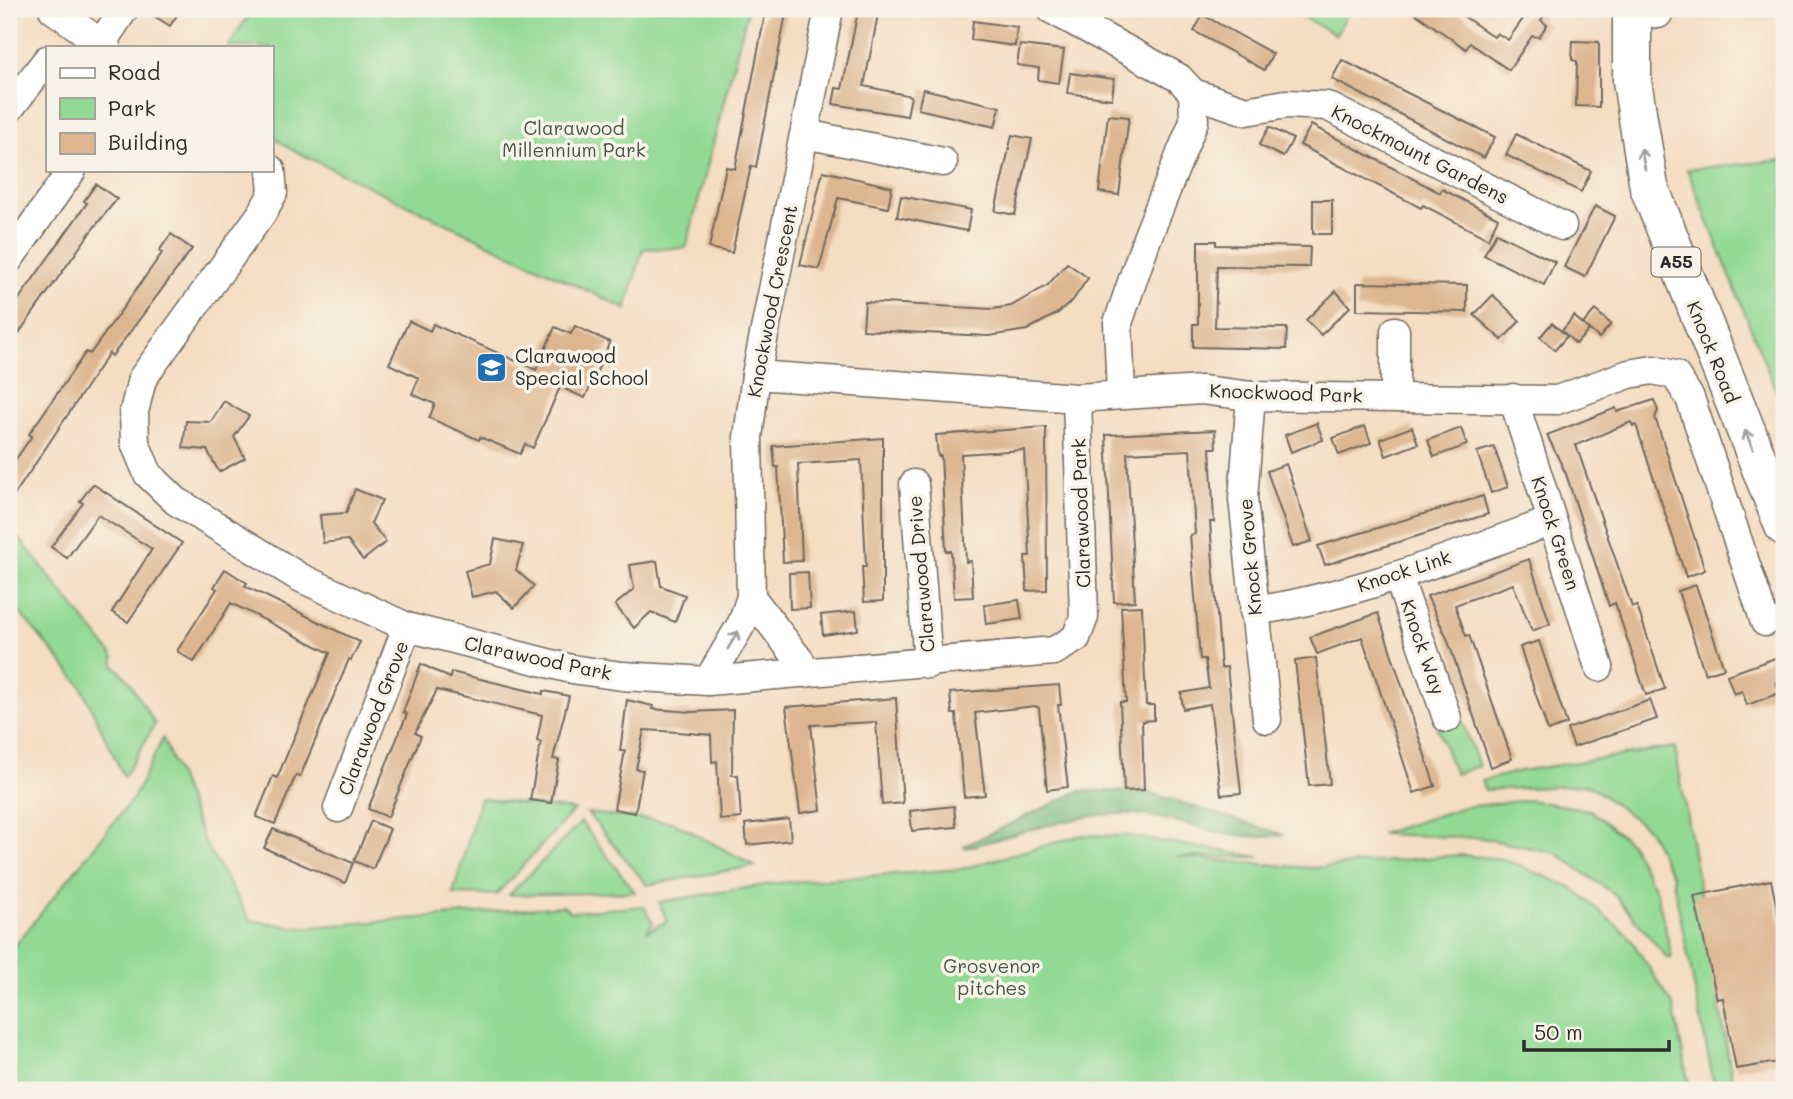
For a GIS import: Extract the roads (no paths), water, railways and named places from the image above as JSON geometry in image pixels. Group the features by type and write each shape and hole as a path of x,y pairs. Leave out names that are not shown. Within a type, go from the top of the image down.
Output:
{"highway":[{"name":"Knock Road","path":"1647,10 1672,180 1686,226 1784,459"},
{"name":"Knock Road","path":"1647,10 1632,80 1648,187 1781,509"}],"street":[{"path":"57,46 63,17 103,46 124,9"},
{"name":"Knockwood Crescent","path":"708,681 743,623 751,597 748,437 756,374 829,9"},
{"path":"1051,9 1179,78 1193,93 1194,121 1147,238 1118,323 1121,394"},
{"path":"9,109 46,61"},
{"name":"Knockmount Gardens","path":"1193,93 1246,111 1286,104 1327,106 1562,226"},
{"path":"805,134 943,162"},
{"path":"9,259 71,172"},
{"name":"Clarawood Park","path":"271,172 273,193 262,213 142,379 134,412 135,443 148,474 176,500 299,577 407,627 571,669 622,676 708,681 1054,651 1076,638 1084,617 1077,398"},
{"path":"1395,331 1395,397"},
{"name":"Knockwood Park","path":"756,374 1077,398 1202,390 1251,396 1557,400 1629,374 1653,370 1675,374 1690,398 1765,622"},
{"name":"Knock Grove","path":"1251,396 1243,499 1267,719"},
{"name":"Knock Green","path":"1513,398 1599,667"},
{"name":"Clarawood Drive","path":"914,484 928,664"},
{"path":"1726,501 1736,509 1749,513 1781,509"},
{"name":"Knock Link","path":"1254,611 1286,606 1398,576 1552,521"},
{"name":"Knock Way","path":"1398,576 1447,718"},
{"path":"751,597 806,673"},
{"name":"Clarawood Grove","path":"338,808 407,627"}],"place":[{"name":"Clarawood Special School","path":"492,367"}],"park label":[{"name":"Clarawood Millennium Park","path":"574,139"},
{"name":"Grosvenor pitches","path":"992,977"}]}
